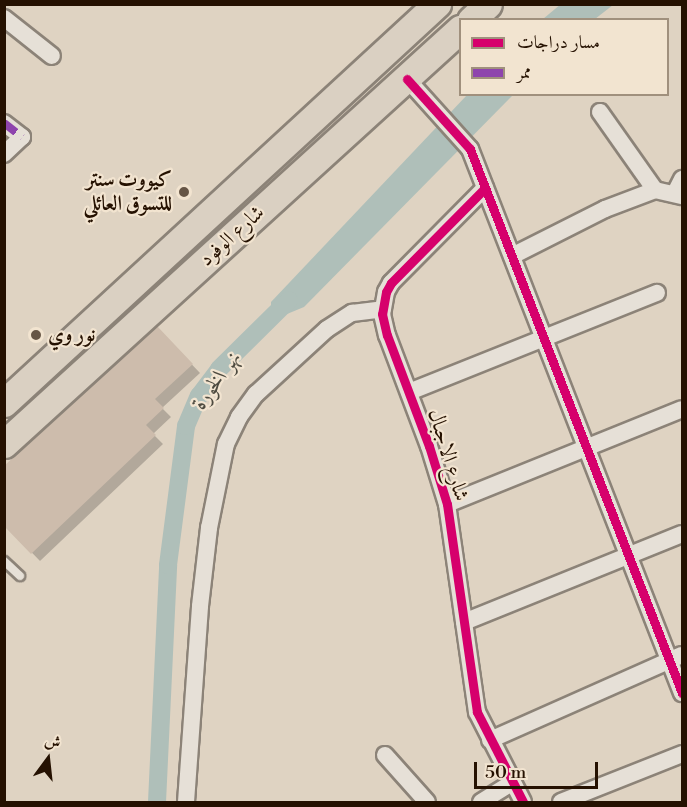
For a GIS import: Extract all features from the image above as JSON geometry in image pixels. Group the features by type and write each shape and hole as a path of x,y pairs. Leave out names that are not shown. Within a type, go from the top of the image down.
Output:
{"main road":[{"name":"شارع الوفود","path":"4,403 437,4"},
{"path":"473,18 488,4"},
{"name":"شارع الوفود","path":"4,444 459,30"}],"street":[{"path":"4,18 52,56"},
{"path":"407,79 470,149 630,556 676,658 682,693"},
{"path":"600,112 655,190"},
{"path":"4,123 22,137 4,154"},
{"path":"186,802 208,540 226,444 239,417 256,394 327,329 352,313 382,309 386,292 398,274 485,188"},
{"path":"512,256 605,209 655,190 680,189"},
{"path":"409,392 657,293"},
{"name":"شارع الاجبال","path":"382,309 387,335 447,504 470,682 477,712 523,802"},
{"path":"447,504 682,409"},
{"path":"464,622 682,534"},
{"path":"490,740 676,658"},
{"path":"561,802 682,754"},
{"path":"386,755 427,802"},
{"path":"482,802 512,783"}],"lane":[{"path":"4,561 20,576"}],"shaded area":[{"path":"561,4 613,4 596,18 544,18"},
{"name":"نهر الخورة","path":"466,96 512,96 304,307 287,314 271,316 271,302"}],"building":[{"path":"157,326 193,364 155,399 164,408 146,425 156,435 31,554 4,526 4,466"}],"waterway":[{"name":"نهر الخورة","path":"157,802 168,565 186,426 199,396 219,369 289,300"}],"marked path":[{"path":"4,123 22,137"}],"cycle path":[{"path":"407,79 470,149 682,693"},
{"path":"485,188 391,283 386,292 382,314 387,335 429,446 447,504 477,712 523,802"}],"place":[{"name":"كيووت سنتر للتسوق العائلي","path":"184,192"},
{"name":"نور وي","path":"36,335"}]}
